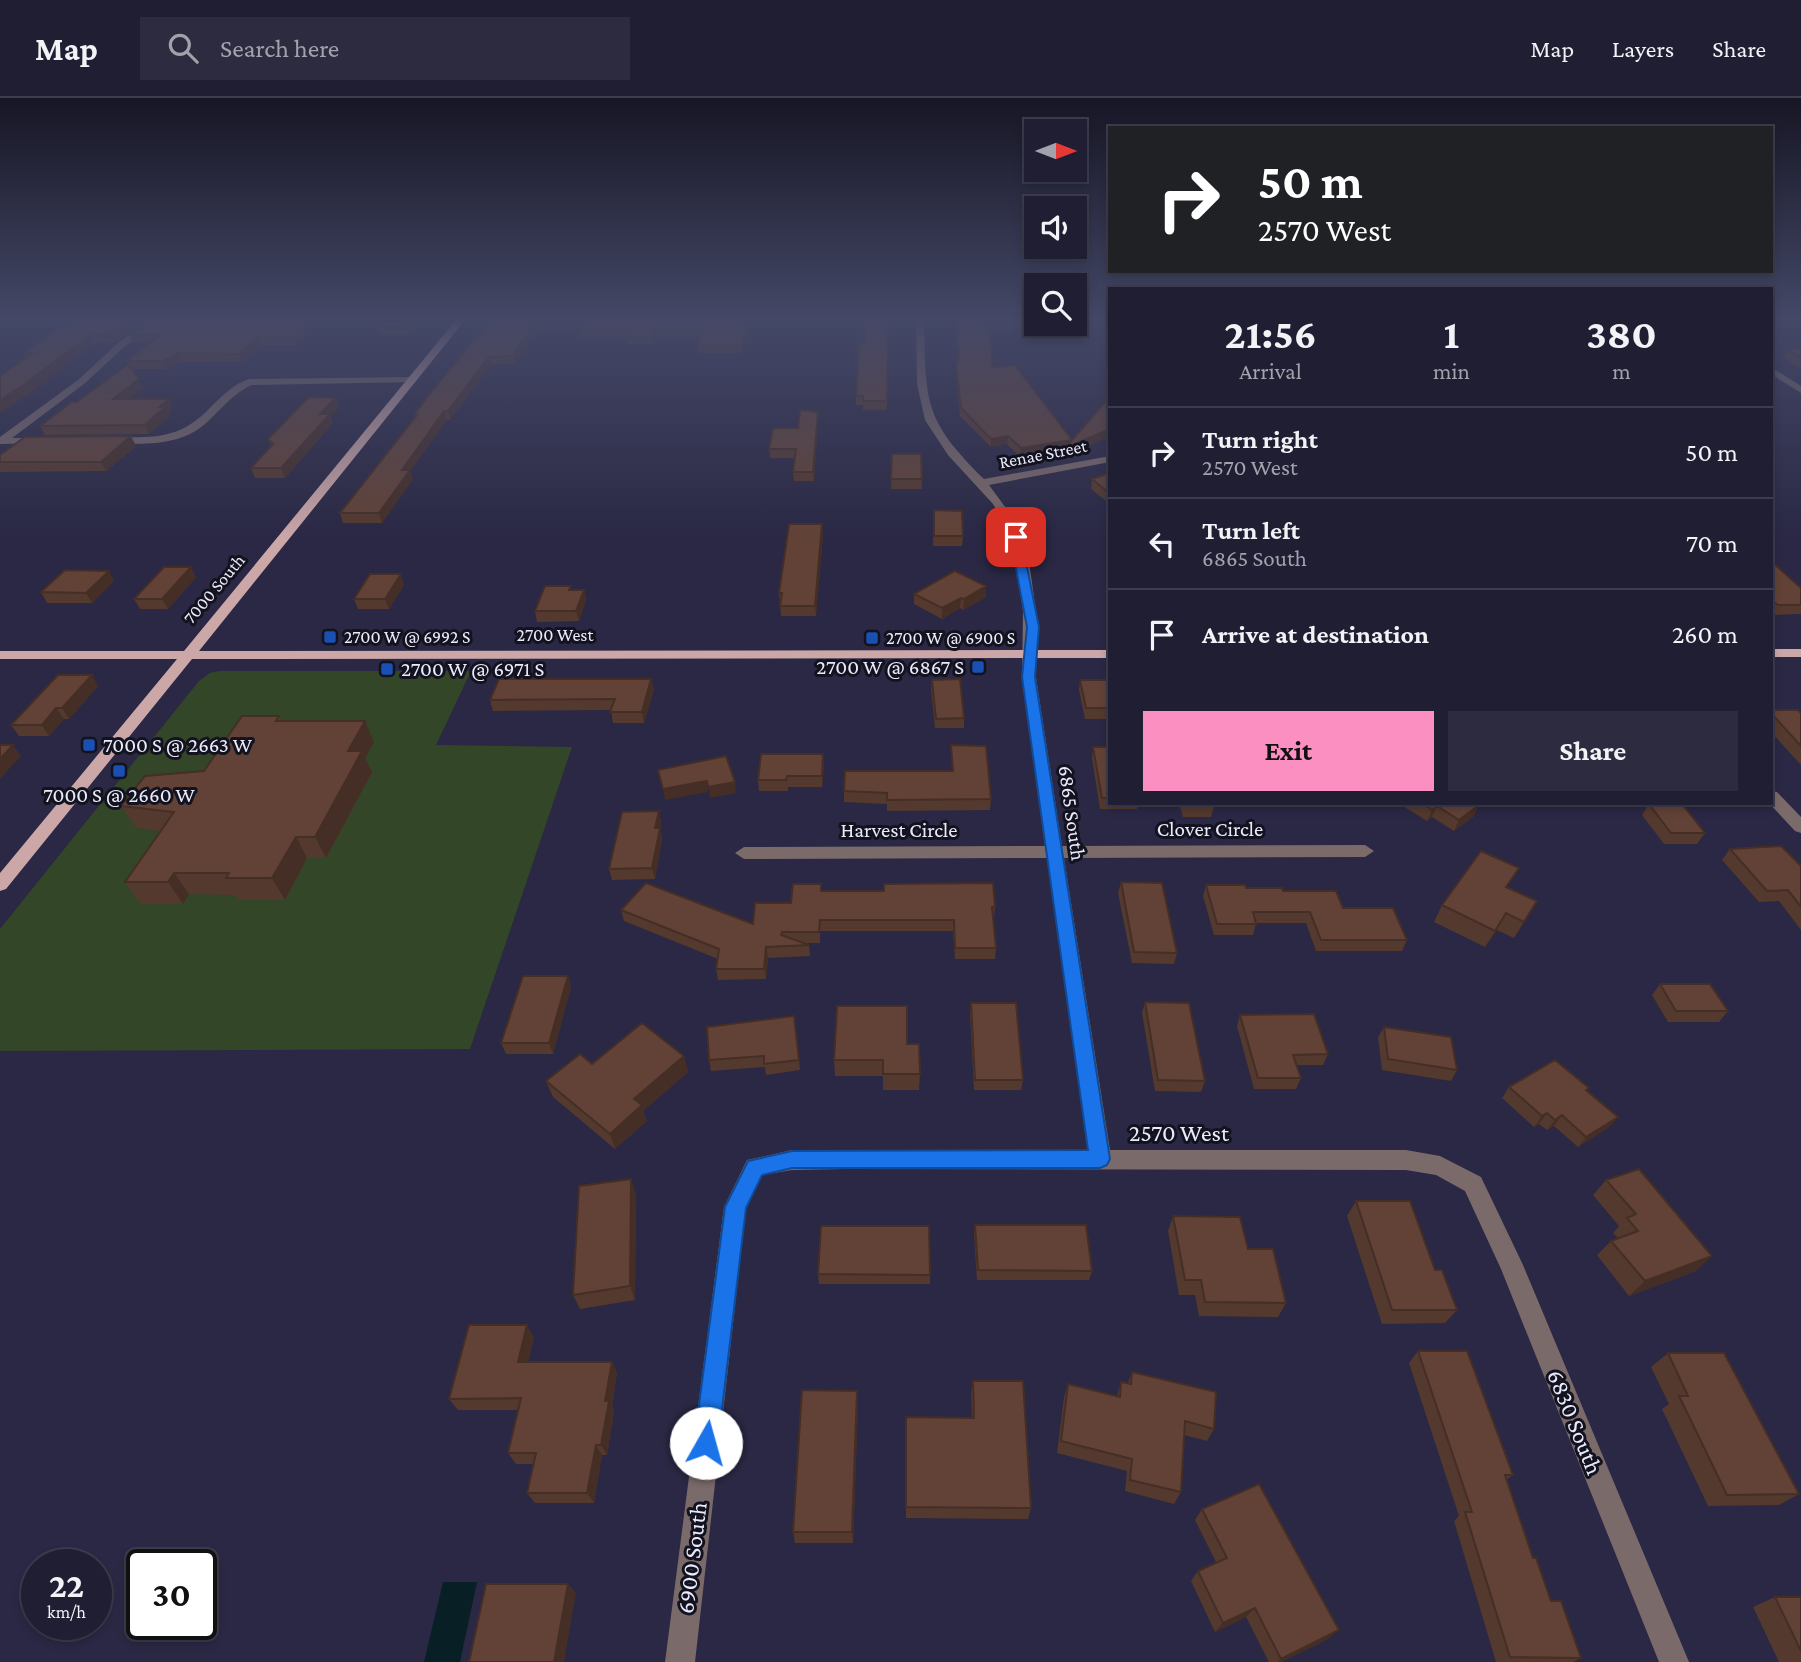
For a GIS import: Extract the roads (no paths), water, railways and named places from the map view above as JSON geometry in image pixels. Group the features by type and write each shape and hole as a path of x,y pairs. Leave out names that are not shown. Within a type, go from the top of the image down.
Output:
{"main road":[{"name":"7000 South","path":"0,885 401,393"},
{"path":"1773,653 1801,653"},
{"name":"2700 West","path":"0,655 1108,654"}],"street":[{"path":"0,441 66,393"},
{"path":"94,440 147,440 175,436 194,427 231,393"},
{"name":"6865 South","path":"924,393 925,407 939,436 982,483 1009,519 1016,537 1033,627 1029,677 1100,1159"},
{"path":"0,441 54,440"},
{"name":"Renae Street","path":"982,483 1108,459"},
{"path":"1773,798 1801,827"},
{"name":"Clover Circle","path":"1055,852 1365,851"},
{"name":"Harvest Circle","path":"744,853 1055,852"},
{"name":"2570 West","path":"755,1167 792,1160 1406,1160 1440,1167 1473,1184"},
{"name":"6900 South","path":"680,1662 735,1207 755,1167"},
{"name":"6830 South","path":"1473,1184 1511,1265 1674,1662"}],"place":[{"name":"2700 W @ 6992 S","path":"330,637"},
{"name":"2700 W @ 6900 S","path":"872,638"},
{"name":"2700 W @ 6867 S","path":"978,667"},
{"name":"2700 W @ 6971 S","path":"387,669"},
{"name":"7000 S @ 2663 W","path":"89,745"},
{"name":"7000 S @ 2660 W","path":"119,771"}]}
